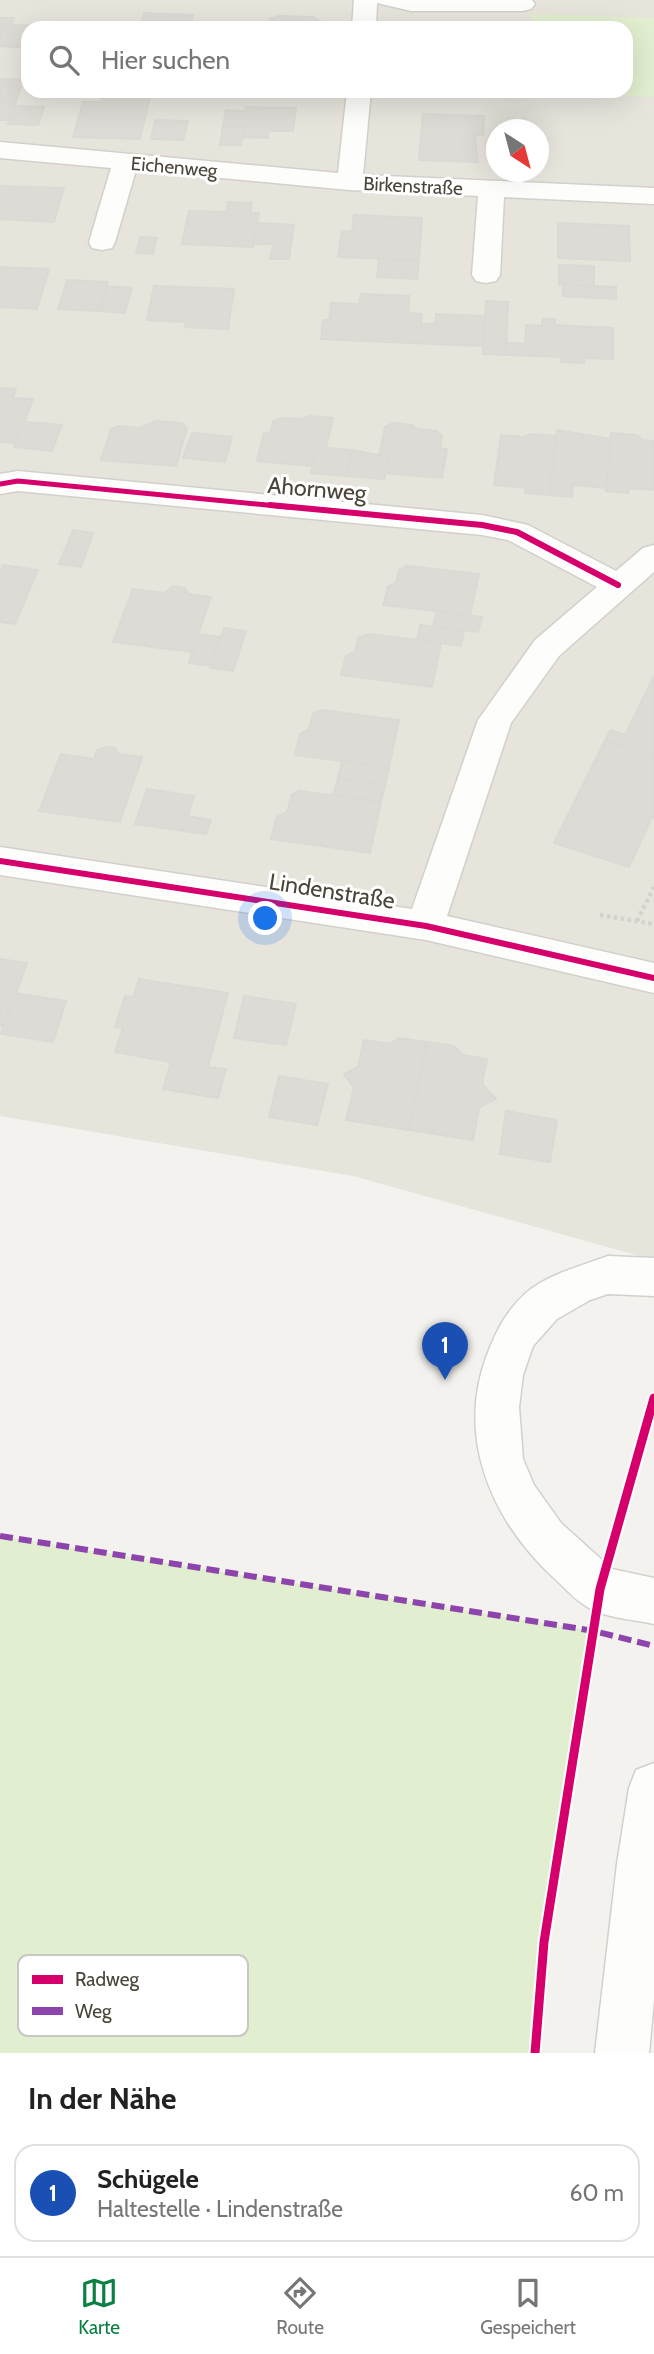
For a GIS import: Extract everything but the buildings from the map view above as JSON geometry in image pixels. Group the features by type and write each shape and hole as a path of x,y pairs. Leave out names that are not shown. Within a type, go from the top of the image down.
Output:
{"street":[{"path":"364,21 366,0"},
{"path":"387,0 411,4 523,5"},
{"name":"Birkenstraße","path":"358,98 354,157 349,182 491,191 654,196"},
{"name":"Eichenweg","path":"0,150 349,182"},
{"path":"102,242 125,162"},
{"path":"486,275 491,191"},
{"name":"Ahornweg","path":"0,484 18,481 482,525 517,532 618,585"},
{"path":"426,926 437,885 495,720 547,648 654,555"},
{"name":"Lindenstraße","path":"0,861 426,926 654,978"},
{"path":"654,1277 608,1275 576,1286 542,1306 516,1335 501,1375 497,1406 500,1459 517,1499 545,1539 600,1589 654,1601"},
{"path":"622,2053 642,1864 654,1788"}],"path":[{"path":"637,921 654,887"}],"shaded area":[{"path":"0,0 654,0 654,1260 353,1176 0,1116"}],"green space":[{"path":"531,14 654,18 654,97 633,96 633,21 531,21"},
{"path":"0,1536 594,1631 544,1942 535,2053 0,2053"}],"marked path":[{"path":"0,1536 594,1631 654,1646"}],"cycle path":[{"path":"0,484 18,481 482,525 517,532 618,585"},
{"path":"0,861 426,926 654,978"},
{"path":"535,2053 544,1942 600,1589 654,1398"}],"place":[{"name":"Schügele","path":"445,1380"}]}
